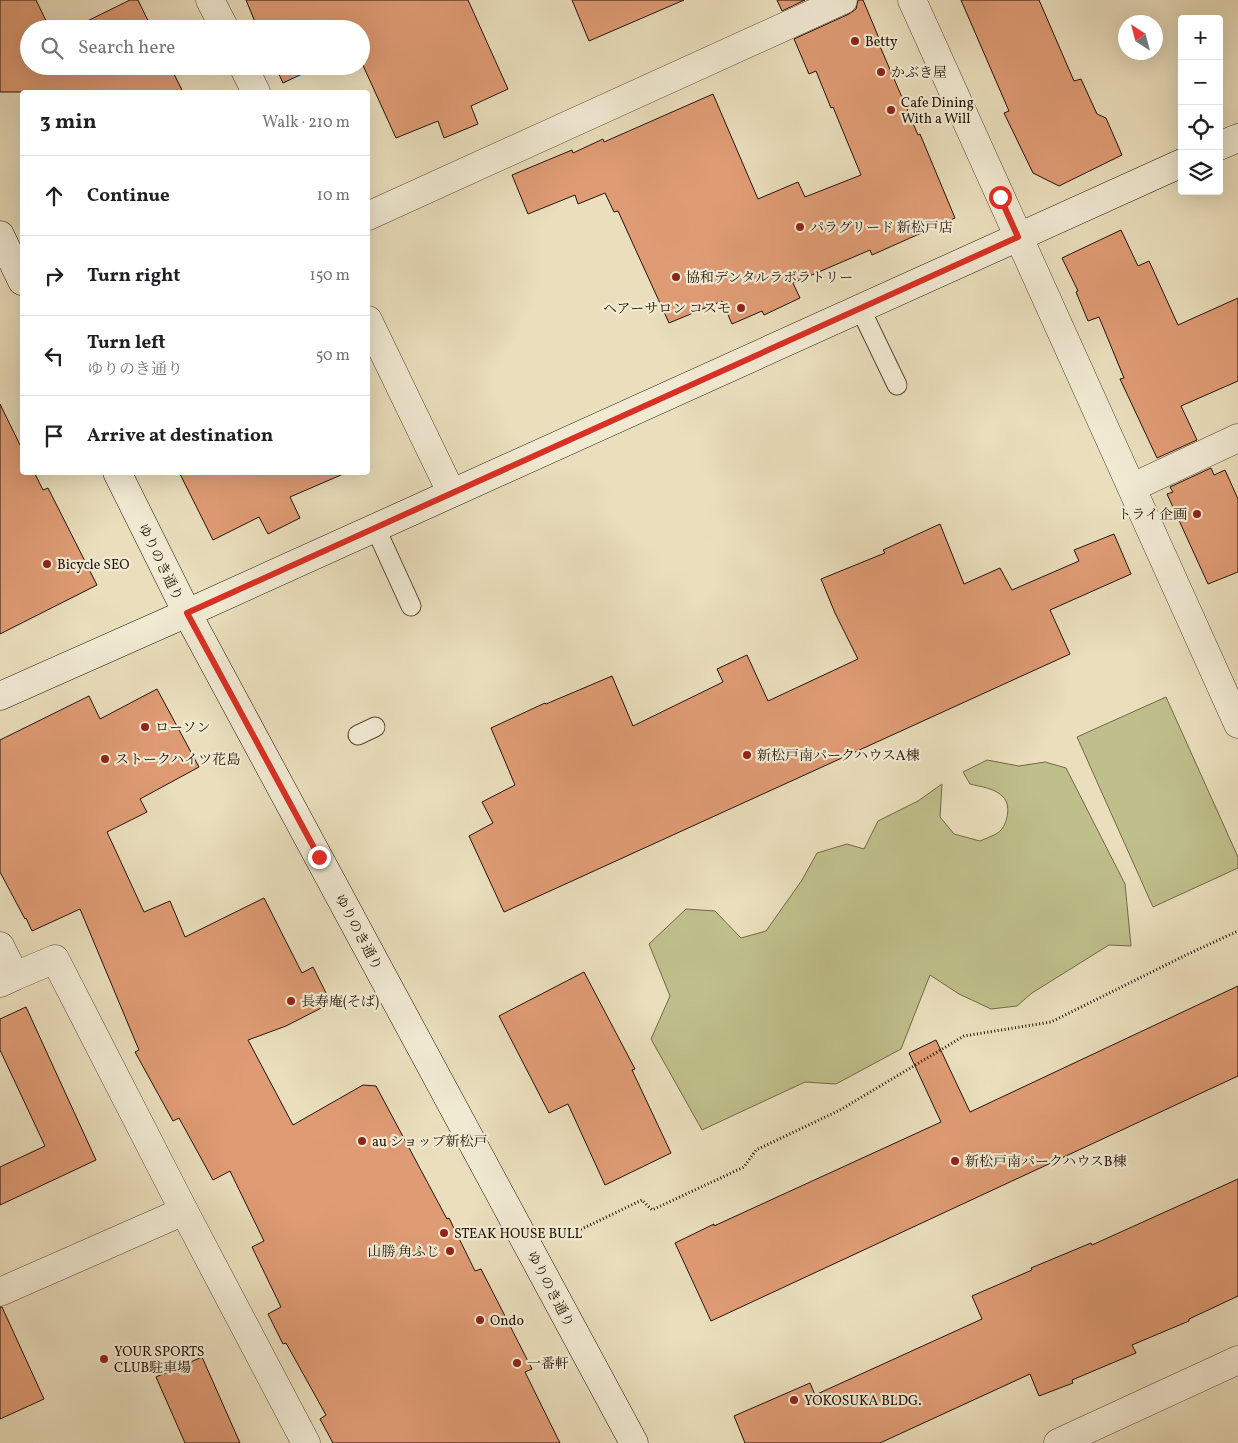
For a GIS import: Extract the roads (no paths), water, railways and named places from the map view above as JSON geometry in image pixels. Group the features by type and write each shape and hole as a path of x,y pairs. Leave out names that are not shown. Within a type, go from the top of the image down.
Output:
{"street":[{"path":"210,0 220,20"},
{"path":"370,215 843,0"},
{"path":"912,0 1018,237 1133,486 1238,724"},
{"path":"248,75 255,90"},
{"path":"1223,144 1238,138"},
{"path":"0,696 1178,165"},
{"path":"0,235 20,276"},
{"path":"370,324 451,492"},
{"path":"1133,486 1238,438"},
{"name":"ゆりのき通り","path":"118,475 187,613 634,1443"},
{"path":"0,946 8,980 55,959 306,1443"},
{"path":"0,1292 184,1211"},
{"path":"1058,1443 1238,1360"}],"lane":[{"path":"860,308 897,385"},
{"path":"376,527 411,606"}],"place":[{"name":"Betty","path":"855,41"},
{"name":"かぶき屋","path":"881,72"},
{"name":"Cafe Dining With a Will","path":"891,110"},
{"name":"パラグリード 新松戸店","path":"800,227"},
{"name":"協和デンタルラボラトリー","path":"676,277"},
{"name":"ヘアーサロン コスモ","path":"741,308"},
{"name":"トライ企画","path":"1197,514"},
{"name":"Bicycle SEO","path":"47,564"},
{"name":"ローソン","path":"145,727"},
{"name":"新松戸南パークハウスA棟","path":"747,755"},
{"name":"ストークハイツ花島","path":"105,759"},
{"name":"長寿庵(そば)","path":"291,1001"},
{"name":"au ショップ新松戸","path":"362,1141"},
{"name":"新松戸南パークハウスB棟","path":"955,1161"},
{"name":"STEAK HOUSE BULL","path":"444,1233"},
{"name":"山勝 角ふじ","path":"450,1251"},
{"name":"Ondo","path":"480,1320"},
{"name":"YOUR SPORTS CLUB駐車場","path":"104,1359"},
{"name":"一番軒","path":"517,1363"},
{"name":"YOKOSUKA BLDG.","path":"794,1400"}]}
